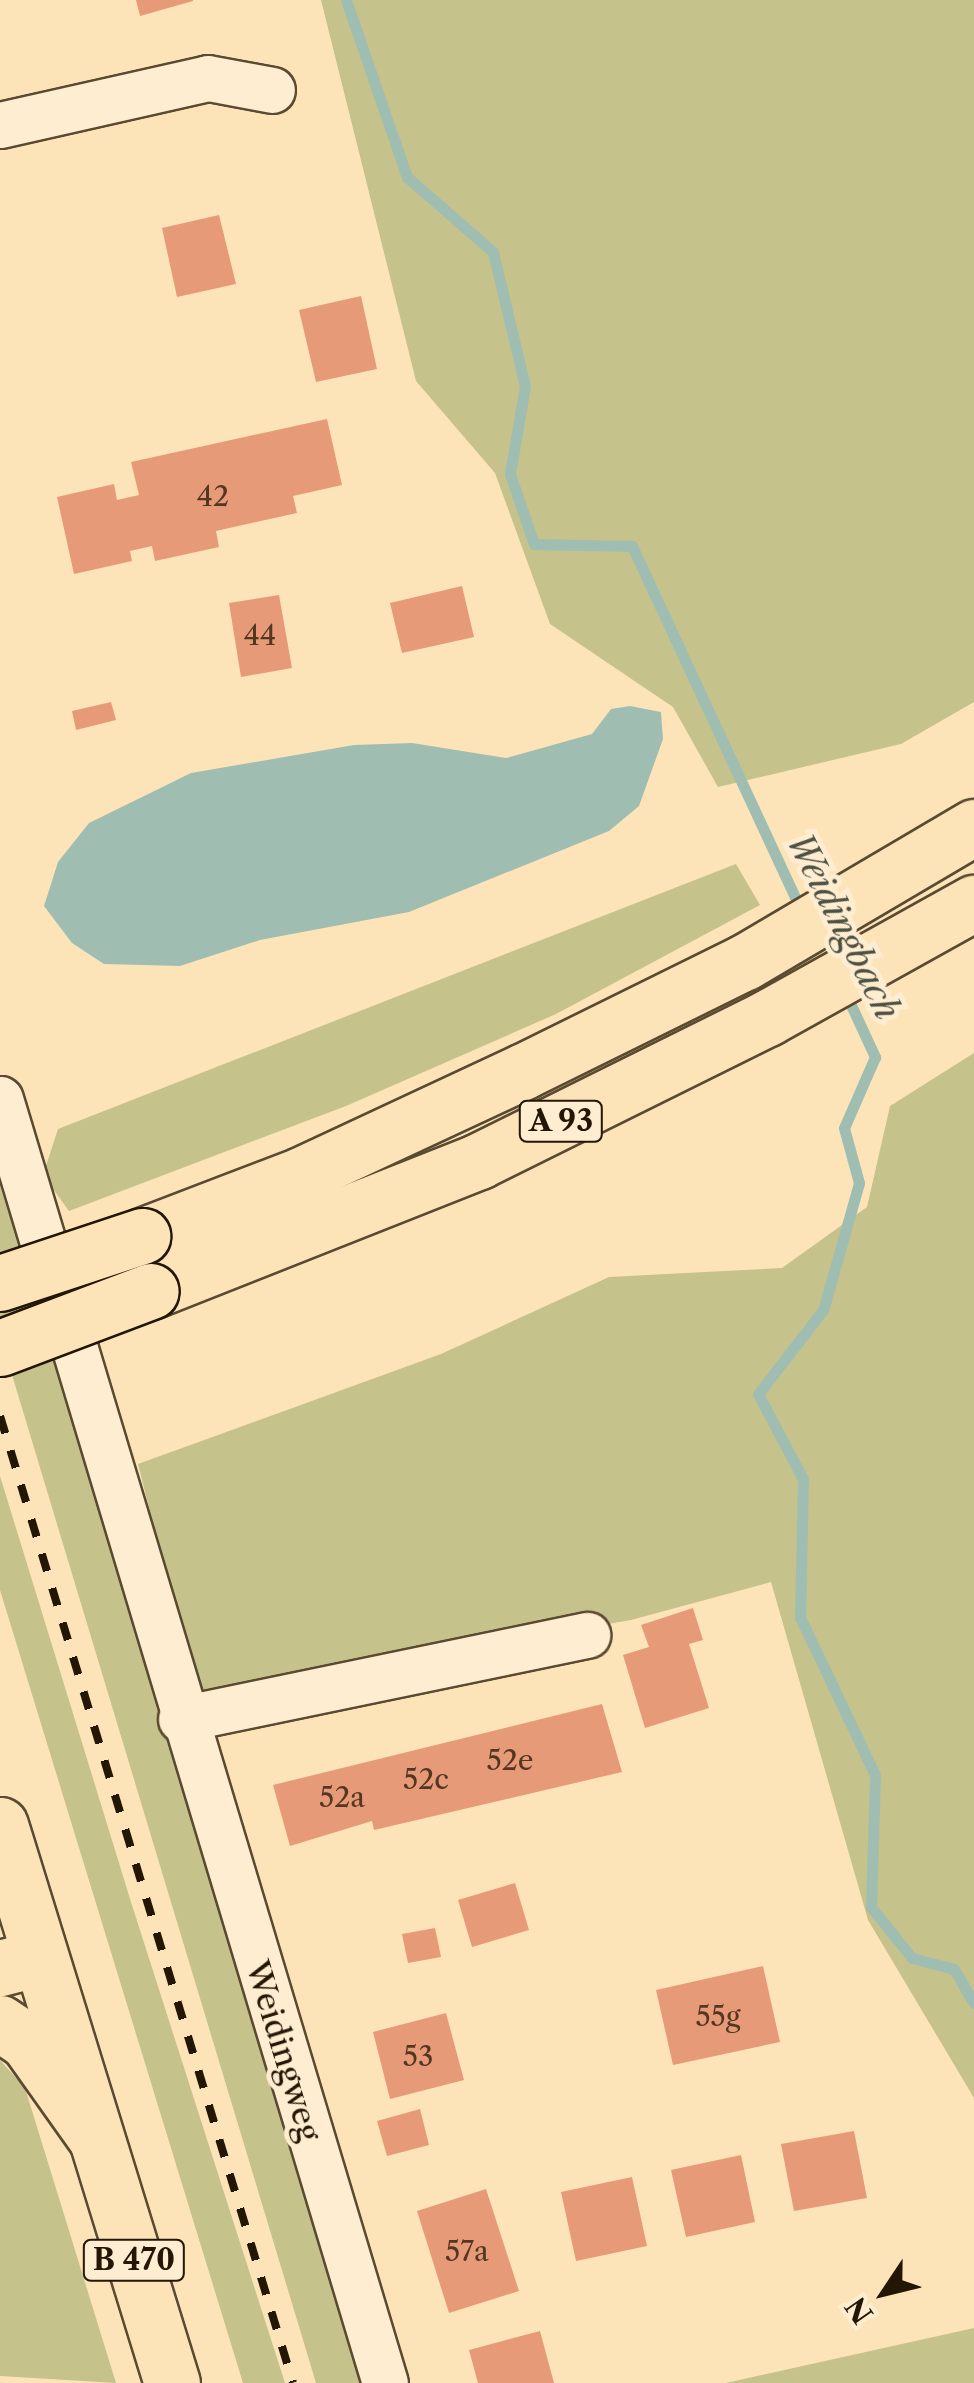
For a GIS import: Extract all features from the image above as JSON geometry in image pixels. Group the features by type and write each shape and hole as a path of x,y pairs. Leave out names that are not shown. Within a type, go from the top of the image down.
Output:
{"main road":[{"name":"A 93","path":"0,1283 142,1236 301,1174 744,962 974,828"},
{"name":"A 93","path":"0,1348 479,1161 767,1018 960,911"},
{"name":"B 470","path":"0,1825 20,1963 96,2138 172,2383"},
{"path":"0,2023 27,2041 96,2138"}],"street":[{"path":"0,125 208,78 272,90"},
{"name":"Weidingweg","path":"0,1098 181,1719 385,2383"},
{"path":"181,1719 587,1635"}],"shaded area":[{"path":"321,0 974,0 974,702 901,744 718,787 673,707 550,624 495,473 416,381"},
{"path":"630,706 661,712 663,739 639,806 609,831 409,912 260,940 180,966 104,964 72,943 44,906 58,862 89,823 191,773 354,745 412,743 506,758 592,734 611,709"},
{"path":"736,864 760,905 556,1014 346,1106 69,1211 43,1175 58,1129"},
{"path":"974,1053 974,2098 868,1920 771,1582 631,1620 196,1695 138,1464 441,1354 609,1277 782,1268 867,1207 890,1106"},
{"path":"0,1185 184,1775 366,2383 316,2383 0,1335"},
{"path":"0,1476 285,2383 243,2383 0,1590"},
{"path":"0,2060 25,2088 116,2383 0,2376"},
{"path":"974,2328 974,2383 726,2383"}],"building":[{"path":"136,0 193,0 193,1 140,16"},
{"path":"219,215 236,284 177,297 162,228"},
{"path":"361,296 377,369 316,382 299,310"},
{"path":"327,419 342,485 293,496 297,513 216,531 219,547 155,561 152,546 130,551 132,561 74,574 57,497 114,484 117,500 139,495 131,462"},
{"path":"462,586 474,637 402,653 390,603"},
{"path":"279,595 292,668 241,677 229,603"},
{"path":"111,702 116,720 76,730 72,711"},
{"path":"693,1608 703,1640 689,1644 709,1708 645,1728 623,1655 649,1647 641,1625"},
{"path":"602,1704 622,1772 374,1830 372,1821 290,1846 273,1785"},
{"path":"515,1883 529,1930 472,1947 458,1900"},
{"path":"435,1928 441,1957 408,1963 402,1934"},
{"path":"763,1966 780,2042 673,2065 656,1990"},
{"path":"446,2013 464,2080 390,2099 373,2032"},
{"path":"420,2109 429,2145 387,2156 377,2121"},
{"path":"854,2131 867,2198 794,2211 781,2144"},
{"path":"741,2155 755,2222 686,2237 671,2170"},
{"path":"632,2177 647,2246 576,2261 561,2192"},
{"path":"486,2189 519,2291 449,2313 417,2211"},
{"path":"540,2331 554,2383 478,2383 469,2350"}],"waterway":[{"name":"Weidingbach","path":"346,0 407,177 493,252 525,386 510,474 534,544 632,546 801,910"},
{"name":"Weidingbach","path":"845,992 875,1057 844,1128 859,1183 823,1310 758,1394 803,1479 800,1617 875,1775 871,1907 912,1958 954,1969 974,2003"}],"railway":[{"path":"0,1416 293,2383"}]}
